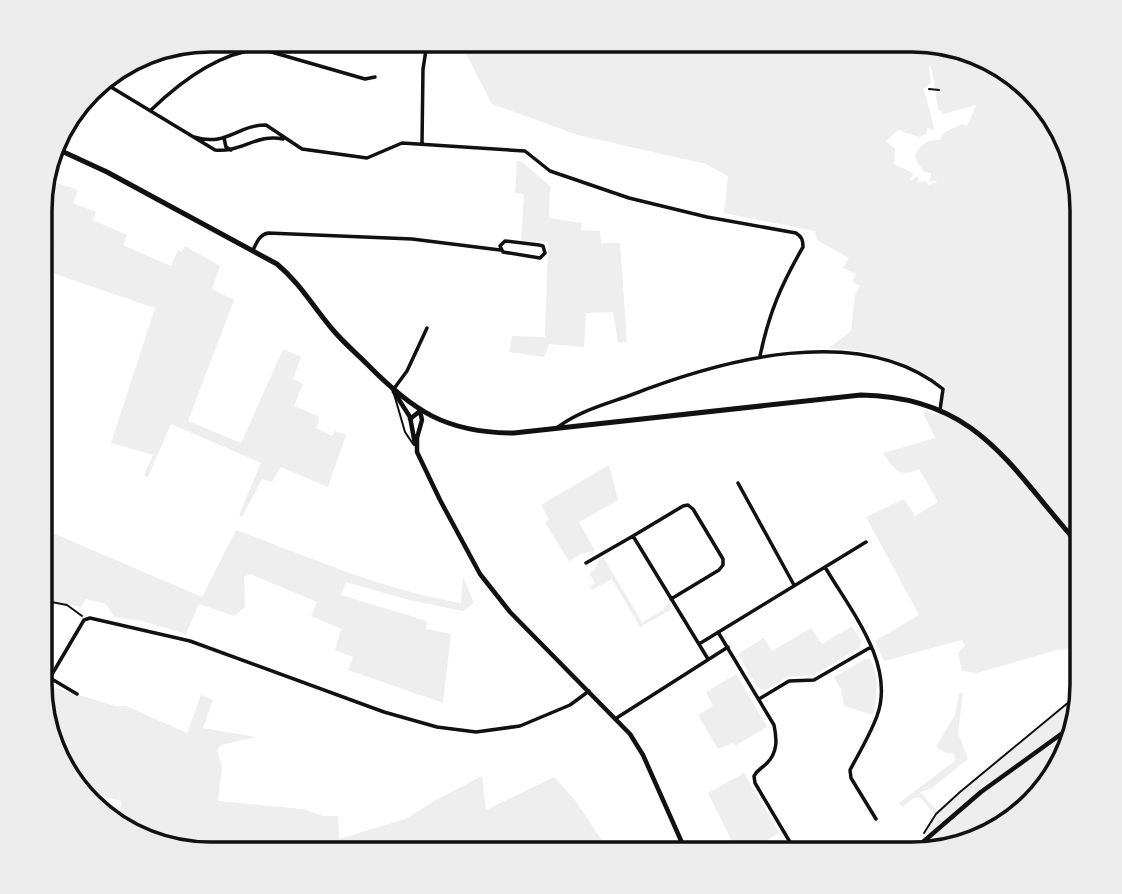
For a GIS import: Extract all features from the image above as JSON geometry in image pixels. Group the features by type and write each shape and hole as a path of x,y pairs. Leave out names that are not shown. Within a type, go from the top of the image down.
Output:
{"main road":[{"path":"64,152 107,172 277,264 292,277 333,330 393,390 420,411 448,423 485,432 514,433 861,395 917,401 964,422 988,439 1069,532"},
{"path":"393,390 410,419 417,452 480,574 510,612 630,734 643,755 682,842"},
{"path":"410,419 420,411"},
{"path":"417,452 422,419 420,411"},
{"path":"920,841 981,792 1061,734"}],"street":[{"path":"151,110 175,87 192,76 243,53"},
{"path":"275,53 365,79 375,77"},
{"path":"422,144 426,53"},
{"path":"112,87 215,150 231,150 266,137 285,140"},
{"path":"266,125 302,149 367,158 402,143 525,151 550,171 629,198 801,236 803,247 779,289 767,323 760,356"},
{"path":"194,137 209,142 266,125"},
{"path":"266,125 266,137"},
{"path":"225,138 226,147 231,150"},
{"path":"253,250 257,240 268,233 412,239 540,258 545,253 543,246 508,241 502,243 500,250"},
{"path":"393,390 407,371 427,328"},
{"path":"556,428 570,418 652,387 760,356 850,353 892,360 943,389 940,410"},
{"path":"738,483 794,586"},
{"path":"586,563 688,505 723,559 723,565 671,599"},
{"path":"633,536 708,659"},
{"path":"699,644 866,542"},
{"path":"825,567 871,647 881,675 882,697 877,716 850,770 851,778 876,819"},
{"path":"53,673 84,620 90,618 190,641 410,721 447,729 491,732 520,726 570,705 589,691"},
{"path":"718,632 774,725 777,738 775,751 754,776 755,783 790,842"},
{"path":"615,719 728,647"},
{"path":"759,699 789,681 814,680 871,647"},
{"path":"53,680 77,694"}],"lane":[{"path":"393,390 405,432 417,452"}],"path":[{"path":"929,89 939,90"},
{"path":"53,602 67,605 81,614 84,620"},
{"path":"919,841 936,814 1068,703"}],"shaded area":[{"path":"466,53 922,53 953,58 972,65 991,74 1016,92 1037,114 1053,141 1066,180 1070,210 1069,649 977,673 962,671 958,653 965,646 962,640 884,661 875,641 919,615 866,517 904,499 915,516 938,502 919,469 902,472 894,467 883,453 935,438 924,415 925,410 938,415 944,384 889,358 861,351 829,348 851,331 855,295 860,286 852,282 856,274 843,268 849,258 817,240 815,231 724,213 728,176 706,164 578,135 492,104","holes":["929,65 938,109 944,114 976,105 967,126 962,124 943,133 940,140 925,143 915,155 917,163 925,172 931,173 930,181 938,181 929,185 925,181 918,182 918,176 910,181 913,173 894,164 895,149 886,141 898,130 919,137 926,134 927,128 935,130 923,89 931,83"]},
{"path":"517,161 522,162 550,186 549,218 582,223 581,230 600,231 601,243 620,243 627,342 618,343 613,312 586,313 584,347 549,344 544,357 509,352 512,336 545,337 548,242 521,241 524,194 515,193"},
{"path":"55,182 78,190 73,203 96,212 93,220 127,235 123,245 171,266 178,250 182,252 185,246 220,266 212,289 234,300 188,421 241,443 283,349 301,357 293,379 303,384 294,406 320,417 316,428 332,436 335,431 346,435 328,487 281,467 272,482 262,479 242,517 239,515 261,463 171,424 148,477 144,475 153,455 111,443 155,308 52,273 52,210"},
{"path":"609,465 618,500 579,522 595,551 581,554 569,561 545,523 549,519 541,505"},
{"path":"236,530 347,572 403,590 461,603 463,577 474,603 463,611 409,600 346,582 341,595 427,621 426,629 451,634 443,703 348,670 353,657 335,650 341,629 311,616 317,602 250,574 244,577 245,607 234,616 199,604 186,634 142,621 114,617 106,604 86,599 81,607 54,601 53,603 53,533 202,597"},
{"path":"603,557 642,622 664,610 669,604 672,609 640,627 612,579 592,590 590,587 595,583 589,573 594,571 599,559"},
{"path":"852,626 861,641 859,648 814,675 787,677 766,690 758,688 738,654 764,638 772,651 811,628 822,644"},
{"path":"865,659 870,659 876,680 873,715 844,706 841,690 834,677"},
{"path":"736,674 767,727 735,746 733,743 718,749 698,715 713,706 706,692"},
{"path":"53,687 115,706 126,706 187,733 201,695 213,700 203,728 256,737 221,745 217,749 222,768 218,801 303,809 323,816 338,816 339,839 405,819 482,776 486,810 554,777 575,800 603,842 200,841 169,836 120,813 121,801 99,795 85,780 61,734"},
{"path":"959,693 963,693 958,733 968,759 932,788 920,792 938,812 1068,703 1061,734 1053,753 1043,771 1023,795 1008,809 981,825 953,836 922,841 935,815 920,797 902,807 899,803 956,760 953,753 946,753 936,747 955,715"},
{"path":"744,773 779,833 764,842 732,842 708,793"}]}
